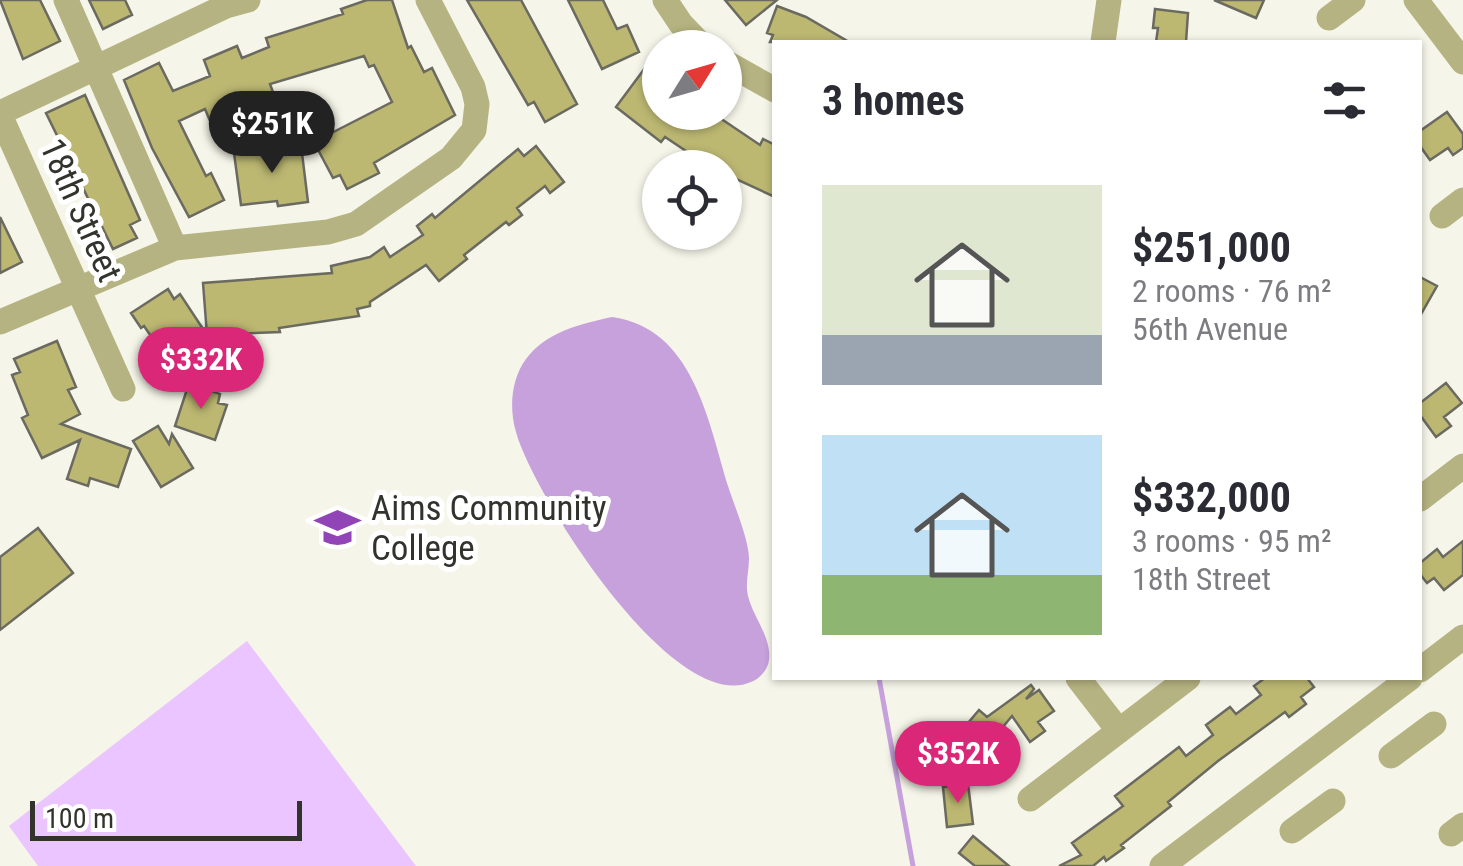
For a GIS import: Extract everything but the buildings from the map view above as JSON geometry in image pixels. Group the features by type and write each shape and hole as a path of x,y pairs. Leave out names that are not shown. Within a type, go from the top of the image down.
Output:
{"street":[{"path":"66,0 174,248"},
{"path":"1,120 96,67 226,6 248,0"},
{"path":"0,322 174,248 328,232 356,224 451,158 474,130 477,104 473,87 428,0"},
{"path":"665,0 686,30"},
{"path":"1103,40 1109,0"},
{"path":"1330,18 1353,0"},
{"path":"1416,0 1463,62"},
{"path":"742,72 772,88"},
{"name":"18th Street","path":"1,120 123,389"},
{"path":"1422,497 1463,466"},
{"path":"1422,668 1463,637"},
{"path":"1080,680 1119,731"},
{"path":"1030,799 1185,680"},
{"path":"1162,866 1407,680"},
{"path":"1391,756 1434,724"},
{"path":"1292,831 1333,801"}],"shaded area":[{"path":"612,317 639,325 661,339 679,358 704,406 747,542 748,596 769,652 765,671 751,682 719,684 684,666 647,634 577,547 549,502 516,432 513,394 526,359 554,336"},
{"path":"247,641 416,866 38,866 9,826"}],"waterway":[{"path":"879,680 913,866"}],"place":[{"name":"Aims Community College","path":"338,528"}]}
